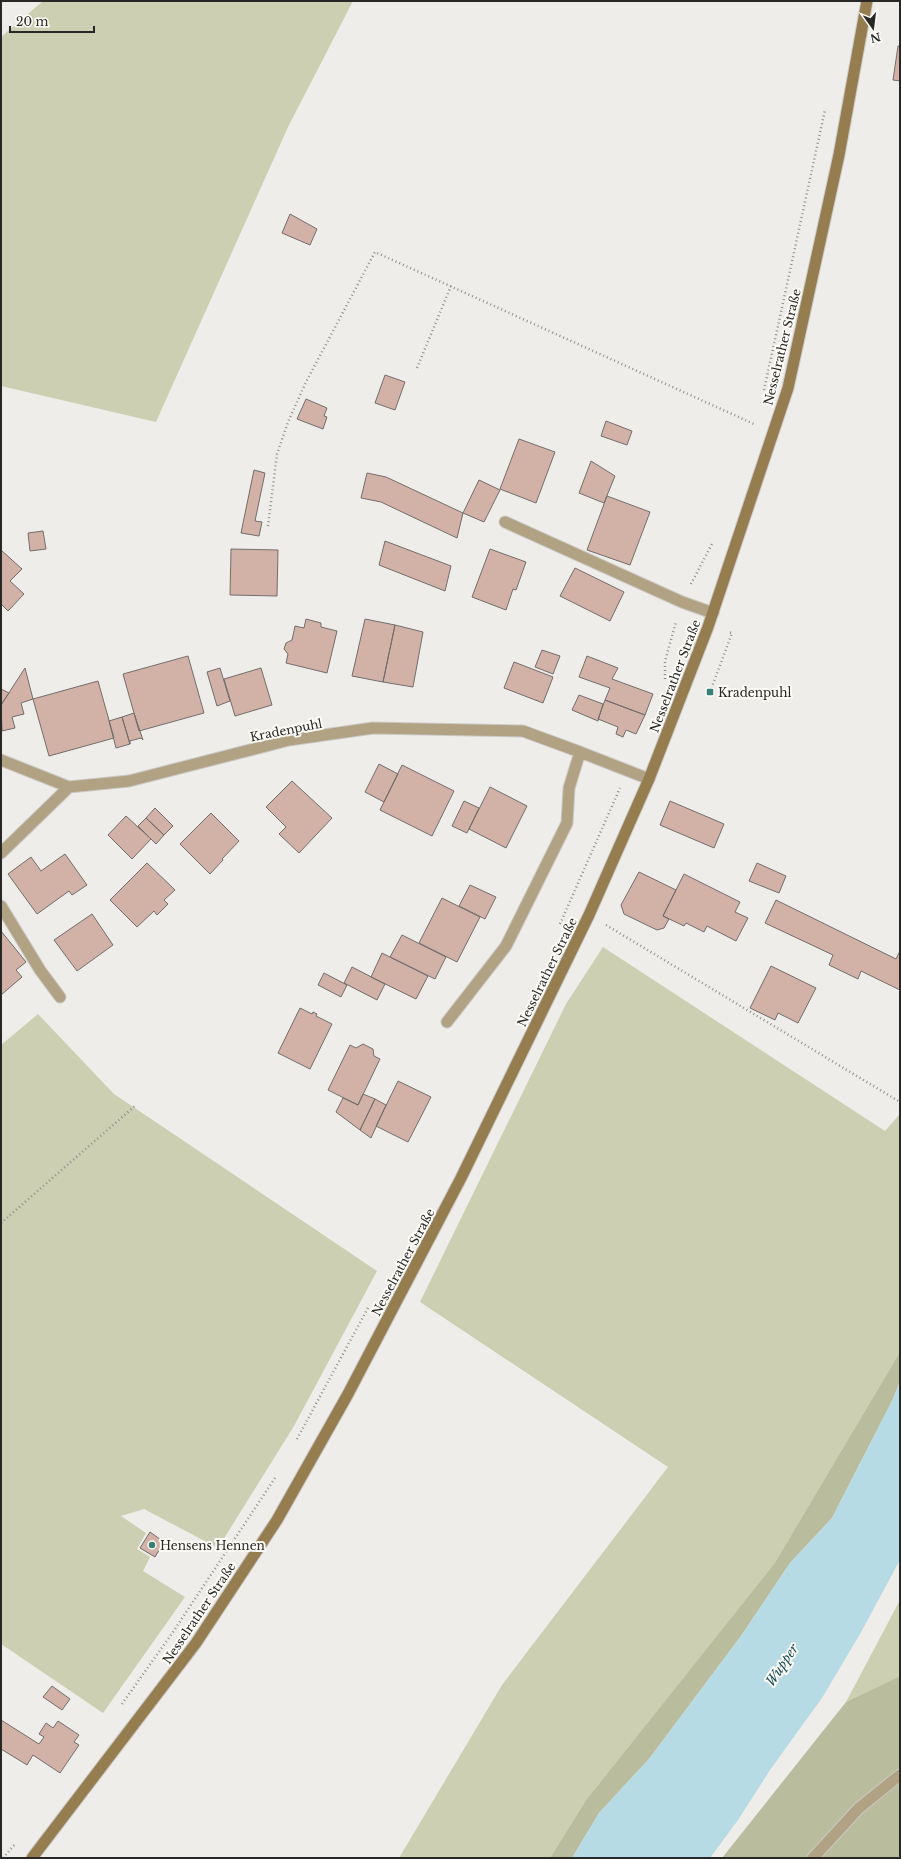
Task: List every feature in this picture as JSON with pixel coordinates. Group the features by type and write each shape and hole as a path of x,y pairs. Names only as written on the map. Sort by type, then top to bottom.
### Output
{"main road":[{"name":"Nesselrather Straße","path":"32,1858 196,1643 277,1520 351,1388 458,1185 589,915 649,779 713,613 788,388 839,155 867,1"}],"street":[{"path":"505,522 682,602 713,613"},
{"name":"Kradenpuhl","path":"1,760 69,786 129,781 289,740 373,728 523,731 649,779"},
{"path":"447,1022 506,946 567,823 569,788 580,752"},
{"path":"1,853 69,786"},
{"path":"1,906 40,970 60,997"},
{"path":"813,1858 859,1808 900,1775"}],"path":[{"path":"763,394 825,109"},
{"path":"268,526 277,454 288,422 306,382 375,252 756,425"},
{"path":"417,368 450,286"},
{"path":"665,685 665,661 682,602 714,542"},
{"path":"559,926 628,770"},
{"path":"589,915 900,1102"},
{"path":"1,1223 136,1105"},
{"path":"295,1443 370,1303"},
{"path":"120,1706 173,1632 276,1478"},
{"path":"3,1858 17,1841"}],"green space":[{"path":"43,1 353,1 288,127 156,422 1,386 1,37"},
{"path":"603,947 885,1131 899,1115 900,1116 900,1352 774,1564 586,1800 550,1858 399,1858 502,1685 668,1467 420,1302 566,1004"},
{"path":"38,1014 114,1094 377,1271 294,1426 218,1548 144,1509 121,1516 146,1533 137,1549 150,1557 143,1571 185,1597 103,1713 1,1644 1,1045"},
{"path":"900,1352 900,1381 893,1399 832,1518 790,1563 741,1636 649,1759 599,1813 572,1858 550,1858 586,1800 774,1564"},
{"path":"900,1600 900,1676 846,1702"},
{"path":"900,1676 900,1858 722,1858 846,1702"}],"water":[{"name":"Wupper","path":"900,1381 900,1560 860,1634 822,1698 770,1770 738,1820 710,1858 572,1858 599,1813 649,1759 741,1636 790,1563 832,1518 893,1399"}],"building":[{"path":"898,46 900,46 900,81 893,80"},
{"path":"290,214 317,229 310,245 282,233"},
{"path":"385,375 405,382 395,410 375,403"},
{"path":"306,399 327,408 324,416 327,417 323,429 297,419"},
{"path":"606,421 632,431 627,445 601,436"},
{"path":"519,439 555,452 536,503 500,489"},
{"path":"591,461 615,476 604,503 579,493"},
{"path":"254,470 265,473 255,521 262,522 259,536 241,533"},
{"path":"367,473 386,477 463,513 457,538 381,502 361,498"},
{"path":"479,480 500,490 484,522 463,513"},
{"path":"607,496 650,512 630,565 587,550"},
{"path":"43,531 46,549 30,551 28,533"},
{"path":"385,541 451,566 445,591 379,565"},
{"path":"231,549 278,550 277,596 230,595"},
{"path":"490,549 526,562 516,590 513,589 506,610 472,597"},
{"path":"1,550 22,569 10,581 24,594 8,611 1,604"},
{"path":"575,568 624,592 610,621 560,596"},
{"path":"306,619 321,623 321,627 337,631 327,673 286,663 288,654 284,649 286,643 292,640 295,626 304,628"},
{"path":"365,619 395,625 383,682 352,676"},
{"path":"395,625 423,632 413,687 383,682"},
{"path":"542,650 560,656 553,674 535,667"},
{"path":"188,656 204,713 139,731 123,674"},
{"path":"587,656 618,668 612,679 653,694 645,715 605,700 610,688 579,677"},
{"path":"514,662 553,677 543,703 504,688"},
{"path":"25,668 33,699 21,703 24,714 12,717 15,728 2,731 1,705"},
{"path":"220,668 230,701 217,706 207,672"},
{"path":"261,668 272,705 235,716 224,679"},
{"path":"98,681 114,738 49,756 33,699"},
{"path":"1,689 9,693 1,705"},
{"path":"579,695 603,704 598,721 572,710"},
{"path":"605,700 645,715 636,734 626,730 623,737 616,734 618,727 598,719"},
{"path":"134,713 143,740 141,738 130,741 130,744 122,717"},
{"path":"122,717 130,744 116,748 109,721"},
{"path":"379,764 398,774 384,802 365,792"},
{"path":"402,765 454,791 432,836 380,810"},
{"path":"292,781 332,818 299,853 279,834 286,827 266,807"},
{"path":"490,787 527,806 506,848 469,829"},
{"path":"464,801 479,808 467,833 452,826"},
{"path":"670,801 724,824 714,848 660,825"},
{"path":"155,808 173,826 164,835 146,818"},
{"path":"211,813 239,841 210,874 180,844"},
{"path":"126,816 151,839 132,859 108,835"},
{"path":"146,818 164,835 156,844 138,826"},
{"path":"65,854 87,885 72,895 69,891 37,914 8,874 31,857 41,871"},
{"path":"147,863 175,890 164,900 168,904 157,915 154,911 137,927 110,900"},
{"path":"757,863 786,876 779,893 749,881"},
{"path":"639,872 676,890 663,916 669,919 664,928 657,930 624,914 621,905"},
{"path":"684,874 740,902 735,912 748,918 736,941 707,926 704,932 686,923 684,926 663,916"},
{"path":"470,885 496,897 485,919 459,906"},
{"path":"442,898 480,917 457,962 419,943"},
{"path":"776,900 896,959 900,951 900,990 861,971 858,979 829,965 833,955 765,923"},
{"path":"92,914 113,945 77,971 54,940"},
{"path":"1,931 26,962 16,970 22,977 1,995"},
{"path":"402,935 446,957 435,979 390,957"},
{"path":"382,953 428,976 416,999 371,977"},
{"path":"771,966 816,988 798,1023 778,1013 775,1020 750,1008"},
{"path":"352,967 385,984 377,1000 344,983"},
{"path":"324,973 347,985 341,997 318,985"},
{"path":"300,1008 312,1014 313,1012 317,1014 316,1016 332,1024 310,1069 278,1053"},
{"path":"363,1044 373,1049 374,1056 380,1059 358,1105 328,1090 350,1045 356,1048"},
{"path":"398,1081 431,1097 408,1142 376,1126"},
{"path":"363,1094 375,1099 360,1130 336,1112 343,1098 358,1105"},
{"path":"375,1099 386,1105 371,1138 360,1130"},
{"name":"Hensens Hennen","path":"150,1532 164,1542 155,1557 140,1548"},
{"path":"52,1686 70,1699 62,1710 43,1697"},
{"path":"1,1720 39,1744 44,1737 39,1734 46,1723 53,1728 58,1721 79,1735 74,1742 79,1745 60,1773 33,1755 27,1765 1,1749"}],"place":[{"name":"Kradenpuhl","path":"710,692"},
{"name":"Hensens Hennen","path":"152,1545"}]}
